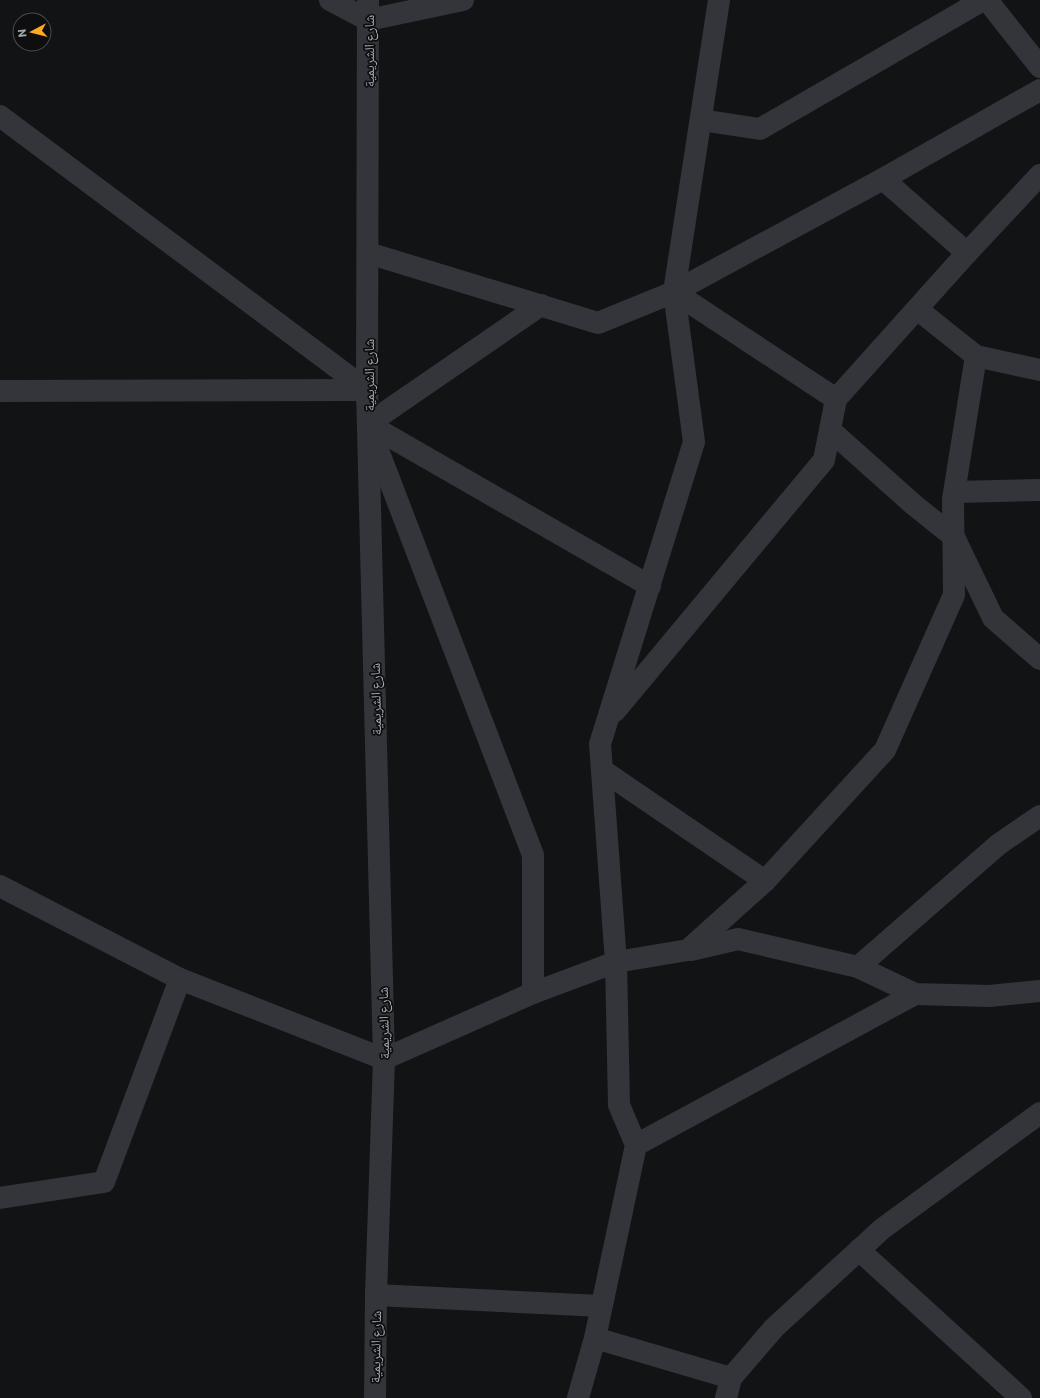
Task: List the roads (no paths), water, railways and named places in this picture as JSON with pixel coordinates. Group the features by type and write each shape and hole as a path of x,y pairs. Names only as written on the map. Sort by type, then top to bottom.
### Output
{"street":[{"path":"330,0 368,10 463,0"},
{"path":"578,1398 595,1338 636,1145 619,1105 616,962 600,744 694,442 674,292 719,0"},
{"path":"701,120 760,128 983,0"},
{"path":"987,0 1040,67"},
{"name":"شارع الشريمية","path":"368,10 367,390 384,1059 376,1296 375,1398"},
{"path":"368,253 598,323 674,292 883,179 1040,90"},
{"path":"0,116 367,390"},
{"path":"609,718 824,460 836,399 967,253 1040,175"},
{"path":"883,179 967,253"},
{"path":"674,292 836,399"},
{"path":"368,424 541,305"},
{"path":"917,309 976,356 1040,370"},
{"path":"688,950 765,881 885,750 954,595 953,498 976,356"},
{"path":"0,391 367,390"},
{"path":"368,424 650,586"},
{"path":"368,424 533,855 532,993"},
{"path":"830,430 914,505 954,537 993,618 1040,659"},
{"path":"955,492 1040,490"},
{"path":"602,770 765,881"},
{"path":"858,967 999,844 1040,816"},
{"path":"0,886 180,979 384,1059 532,993 616,962 688,950 738,939 858,967 915,994 989,996 1040,991"},
{"path":"0,1198 104,1182 180,979"},
{"path":"636,1145 915,994"},
{"path":"595,1338 729,1388 774,1328 882,1229 1040,1113"},
{"path":"859,1250 1021,1398"},
{"path":"376,1296 601,1306"}]}
